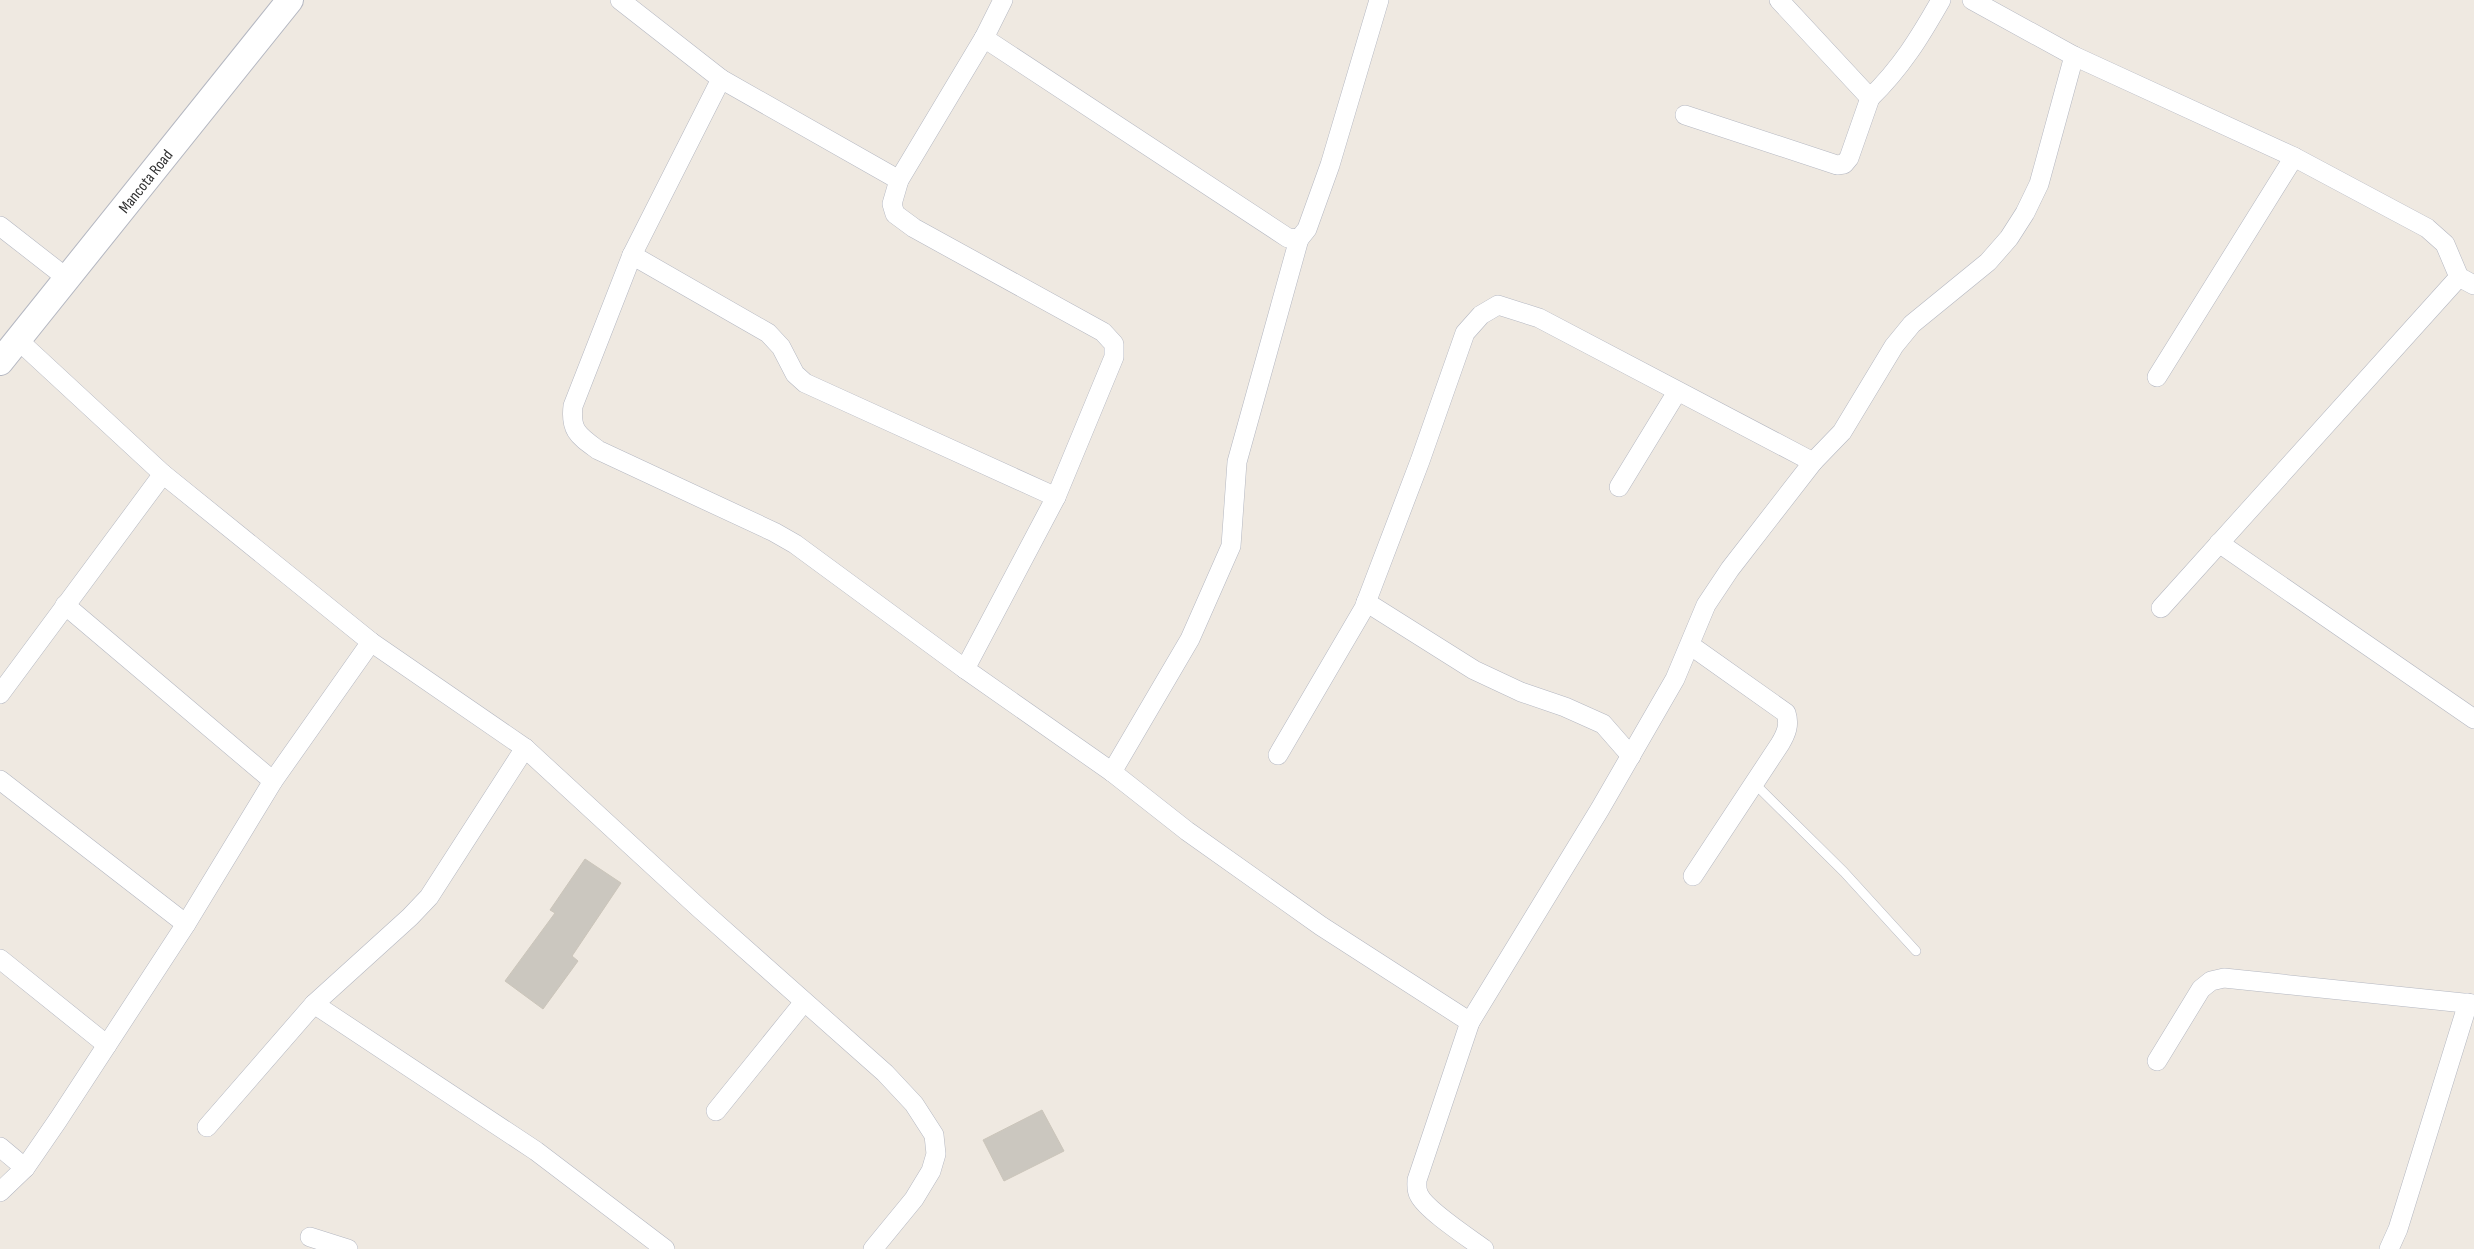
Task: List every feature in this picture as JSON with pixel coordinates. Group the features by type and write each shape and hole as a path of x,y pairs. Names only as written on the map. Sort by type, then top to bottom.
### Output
{"main road":[{"name":"Mancota Road","path":"0,362 290,0"}],"street":[{"path":"620,0 721,79 899,180"},
{"path":"965,669 1056,497 1114,357 1114,344 1103,332 901,220 895,214 892,204 899,180 984,38 1002,0"},
{"path":"1112,772 1190,639 1231,546 1236,462 1299,239 1307,229 1330,165 1379,0"},
{"path":"1779,0 1870,98"},
{"path":"1685,115 1837,165 1844,164 1849,158 1870,98 1898,70 1917,42 1941,0"},
{"path":"1972,0 2074,56 2294,157 2427,228 2445,244 2466,281 2161,608"},
{"path":"984,38 1288,238 1299,239"},
{"path":"1484,1249 1431,1208 1420,1198 1417,1190 1417,1180 1470,1022 1631,756 1675,679 1706,605 1730,569 1813,462 1842,432 1894,346 1912,324 1988,262 2009,238 2025,213 2039,184 2074,56"},
{"path":"721,79 632,255 573,406 572,421 579,436 598,450 774,532 794,544 965,669 1112,772 1187,831 1321,926 1470,1022"},
{"path":"2157,377 2294,157"},
{"path":"0,226 68,279"},
{"path":"632,255 768,332 781,346 794,374 805,383 1056,497"},
{"path":"1278,754 1366,602 1414,479 1465,332 1481,315 1498,304 1540,318 1677,392 1743,424 1813,462"},
{"path":"18,340 163,474 371,642 525,748 698,908 885,1073 914,1104 934,1135 936,1154 931,1171 914,1199 873,1249"},
{"path":"1619,487 1677,392"},
{"path":"0,694 64,604 163,474"},
{"path":"2219,544 2474,720"},
{"path":"1366,602 1474,670 1520,692 1565,707 1603,724 1631,756"},
{"path":"64,604 273,781"},
{"path":"0,1192 25,1168 186,924 273,781 371,642"},
{"path":"1690,645 1786,713 1789,720 1786,733 1693,876"},
{"path":"207,1127 314,1004 430,897 525,748"},
{"path":"0,780 186,924"},
{"path":"0,959 107,1045"},
{"path":"2157,1061 2201,989 2211,981 2224,978 2471,1003 2398,1229 2389,1249"},
{"path":"716,1111 804,1002"},
{"path":"314,1004 536,1151 665,1249"},
{"path":"0,1148 25,1168"},
{"path":"310,1237 348,1249"}],"lane":[{"path":"1754,783 1844,872 1916,951"}],"building":[{"path":"585,859 621,883 572,956 578,961 543,1009 505,981 555,913 550,910"},
{"path":"1042,1110 1064,1151 1004,1181 983,1140"}]}
